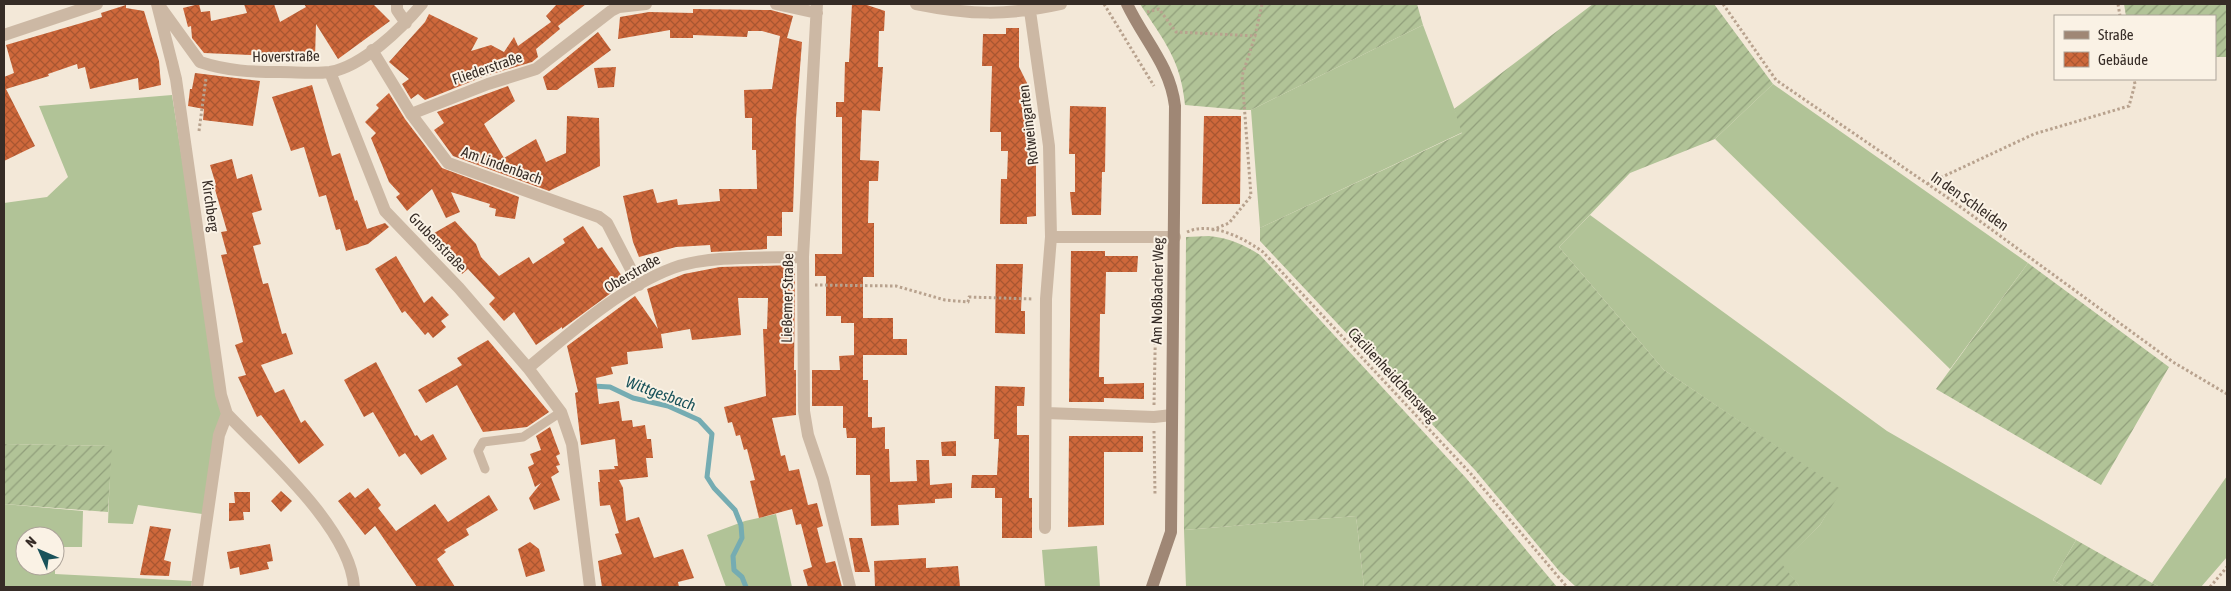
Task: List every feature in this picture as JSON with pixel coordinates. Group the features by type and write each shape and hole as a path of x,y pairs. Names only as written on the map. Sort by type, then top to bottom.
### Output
{"street":[{"path":"4,36 97,4"},
{"name":"Hoverstraße","path":"158,4 200,62 241,72 330,72 375,55 422,4"},
{"name":"Kirchberg","path":"158,4 176,79 221,395 227,414 299,488 344,548 353,571 354,587"},
{"path":"397,4 397,10 406,23"},
{"name":"Fliederstraße","path":"411,114 488,84 536,69 611,11 619,7 646,4"},
{"path":"776,4 817,9"},
{"path":"916,4 950,11 984,14 1030,10 1061,4"},
{"name":"Am Noßbacher Weg","path":"1127,4 1163,65 1172,85 1175,106 1171,532 1152,587"},
{"name":"Ließemer Straße","path":"817,9 803,257 804,411 808,435 822,479 850,587"},
{"name":"Rotweingarten","path":"1030,10 1049,146 1051,237 1046,299 1045,528"},
{"name":"Am Lindenbach","path":"375,55 411,114 448,163 600,217 607,223 639,285"},
{"name":"Grubenstraße","path":"330,72 385,211 460,288 528,368 561,412 572,444 590,587"},
{"path":"1051,237 1174,237"},
{"name":"Oberstraße","path":"528,368 577,327 639,285 674,268 709,261 803,257"},
{"path":"1046,412 1154,417 1172,415"},
{"path":"198,587 219,435 227,414"}],"lane":[{"path":"485,469 478,451 483,442 523,437 561,412"}],"path":[{"path":"1104,4 1157,92"},
{"path":"1212,230 1229,222 1251,196 1242,76 1255,36 1262,4"},
{"name":"In den Schleiden","path":"1722,4 1776,80 1926,184 2173,362 2227,394"},
{"path":"1135,20 1146,12 1159,9 1176,32 1255,36"},
{"path":"203,108 208,64"},
{"path":"1926,184 2034,134 2129,106 2135,84 2134,80"},
{"name":"Cäcilienheidchensweg","path":"1174,237 1192,229 1212,230 1248,240 1264,252 1471,474 1567,587"},
{"path":"1155,501 1155,262 1158,238"},
{"path":"804,285 896,286 945,300 968,302 969,297 1046,299"},
{"path":"2210,587 2227,566"}],"green space":[{"path":"1140,4 1417,4 1423,25 1251,110 1243,110 1185,105 1180,75 1170,51"},
{"path":"1593,4 1714,4 1773,84 1715,139 1630,173 1559,247 1664,370 1842,490 1820,525 1782,564 1800,587 1576,587 1560,572 1475,470 1260,241 1260,228 1462,133 1454,109"},
{"path":"2124,4 2227,4 2227,57 2216,57 2216,15 2126,15"},
{"path":"1423,25 1463,132 1260,228 1251,110"},
{"path":"1773,84 2028,263 1950,369 1715,139"},
{"path":"172,95 222,414 202,514 138,505 133,524 108,523 111,446 4,444 4,203 47,197 68,177 39,106"},
{"path":"1590,215 1887,431 2076,540 2053,580 2065,587 1800,587 1781,564 1820,525 1841,490 1664,370 1559,247"},
{"path":"1209,236 1236,242 1260,255 1466,478 1557,587 1364,587 1356,516 1184,530 1186,237"},
{"path":"2028,263 2169,367 2101,485 1936,389"},
{"path":"4,444 112,446 108,512 4,504"},
{"path":"2227,476 2227,557 2201,587 2160,587 2152,583"},
{"path":"4,504 83,511 82,547 65,547 65,526 15,526 15,576 65,575 192,581 191,587 4,587"},
{"path":"776,514 792,587 726,587 707,535 745,521"},
{"path":"1356,516 1364,587 1186,587 1184,530"},
{"path":"2076,540 2160,587 2065,587 2053,580"},
{"path":"1097,546 1100,587 1045,587 1042,550"}],"building":[{"path":"199,4 201,12 210,11 211,21 247,13 244,4 274,4 280,22 306,7 304,4 373,4 390,21 338,59 316,24 315,58 204,53 192,38 191,26 188,27 183,8"},
{"path":"557,4 586,4 558,26 560,29 536,49 538,57 532,62 485,76 425,100 418,94 411,99 402,84 409,79 389,62 425,22 429,14 478,38 471,51 491,45 504,52 514,37 518,46 551,22 546,16"},
{"path":"852,4 864,4 885,11 884,31 879,31 878,67 883,67 880,111 862,110 860,160 879,161 878,181 869,181 868,223 874,223 874,277 863,277 863,318 893,318 893,339 907,339 907,355 863,355 863,380 868,380 868,417 872,417 872,428 885,427 885,449 889,449 890,482 917,481 916,460 929,460 930,485 952,483 952,498 935,499 935,503 898,505 899,525 871,526 870,475 856,475 856,438 847,438 846,428 843,428 843,406 812,406 812,370 840,370 839,356 856,355 854,355 854,323 841,323 841,316 826,316 826,276 815,276 815,254 842,254 842,117 836,117 836,102 844,102 845,62 849,62"},
{"path":"126,5 126,8 144,11 159,61 161,85 139,90 138,78 90,89 85,67 78,69 77,64 48,74 49,76 6,89 35,146 4,161 4,77 14,73 6,45 102,17 101,13"},
{"path":"693,9 771,10 793,16 787,38 802,42 796,119 793,212 782,212 782,236 767,236 767,249 711,252 710,245 676,247 639,257 633,242 623,196 653,189 657,203 677,199 678,205 720,201 719,189 757,189 756,150 752,150 752,118 745,118 744,90 772,89 780,36 762,31 748,31 747,37 693,35 693,38 670,38 670,30 618,39 620,17 649,12 693,13"},
{"path":"1006,28 1019,28 1019,67 1027,83 1025,133 1031,133 1030,152 1036,152 1036,216 1027,217 1027,224 1000,224 1001,179 1007,179 1008,151 1001,151 1001,132 990,132 992,66 982,66 983,34 1006,34"},
{"path":"598,32 611,50 557,90 547,90 543,77"},
{"path":"616,67 614,87 598,88 594,68"},
{"path":"195,73 260,81 253,126 203,120 204,109 188,106 190,89 192,89"},
{"path":"312,85 332,156 340,153 355,201 357,200 367,229 385,223 389,227 368,244 346,251 340,229 336,230 326,195 319,197 304,147 291,151 272,97"},
{"path":"508,86 515,101 484,124 504,158 536,139 546,162 566,153 567,116 599,118 600,166 549,191 453,156 434,130 444,123 437,112"},
{"path":"389,93 405,119 442,168 519,197 515,219 495,216 496,209 489,207 490,204 451,192 460,212 446,218 432,189 407,211 396,197 400,194 389,182 371,138 376,133 365,122 379,108 376,105"},
{"path":"1070,106 1106,107 1105,172 1102,172 1101,215 1072,215 1070,192 1075,192 1075,154 1069,154"},
{"path":"1204,116 1241,116 1240,204 1202,204"},
{"path":"232,159 237,179 252,174 262,210 252,213 261,244 253,246 263,284 268,283 282,334 286,333 293,354 261,365 275,393 284,389 301,423 305,420 324,445 299,464 261,415 257,417 238,377 246,375 235,345 243,342 221,255 227,254 221,232 227,231 210,165"},
{"path":"455,221 476,244 481,257 499,276 529,257 533,264 565,243 563,239 583,226 598,249 602,247 626,282 562,329 562,327 536,345 514,312 504,321 489,304 495,298 468,269 462,274 429,236"},
{"path":"1071,251 1105,251 1105,256 1138,256 1137,272 1106,272 1105,314 1100,314 1099,377 1104,377 1104,384 1144,383 1144,399 1104,398 1104,402 1069,402"},
{"path":"396,256 424,303 432,296 449,315 441,321 446,327 433,338 428,332 425,335 405,311 402,313 375,269"},
{"path":"996,264 1023,264 1021,311 1025,311 1025,334 995,333"},
{"path":"795,265 794,370 796,370 796,415 772,418 781,456 785,455 789,471 799,469 808,505 817,503 823,526 817,528 826,563 835,561 842,587 808,587 803,570 812,567 801,524 796,525 792,509 759,518 750,481 755,480 747,449 744,450 740,435 736,436 732,422 728,423 724,407 766,396 763,329 767,329 768,298 738,298 741,335 692,340 690,329 661,334 663,348 627,352 628,364 611,367 613,374 596,378 599,404 619,401 622,421 632,420 633,427 645,425 647,439 651,439 653,458 646,458 648,477 619,480 623,488 626,521 639,517 654,558 683,549 694,578 678,582 679,587 602,587 598,561 622,554 615,534 619,533 610,505 600,506 598,482 600,482 599,470 615,469 614,466 618,466 615,439 581,445 575,393 578,392 567,346 635,296 658,329 647,289 684,274 720,267"},
{"path":"488,340 549,412 527,427 483,432 457,385 426,403 418,390 462,365 457,358"},
{"path":"376,362 415,436 417,435 421,441 433,434 447,459 421,475 405,453 399,457 373,412 364,417 344,380"},
{"path":"995,386 1025,387 1024,406 1017,406 1017,435 1029,435 1029,498 1032,498 1032,538 1002,538 1002,498 995,498 995,488 971,488 972,475 997,475 999,439 994,439"},
{"path":"550,427 560,454 556,456 560,465 556,466 559,472 551,477 560,500 534,510 529,498 541,483 535,487 528,467 534,464 530,454 541,450 536,436"},
{"path":"1069,436 1143,436 1143,452 1104,452 1104,525 1068,527"},
{"path":"956,441 956,456 942,456 941,442"},
{"path":"368,488 381,505 378,508 396,531 435,504 448,522 489,495 498,510 466,529 469,535 444,550 446,552 437,559 455,587 417,587 375,526 365,535 338,501 350,492 355,498"},
{"path":"281,491 292,501 281,512 271,501"},
{"path":"234,492 250,492 250,512 243,512 244,520 229,521 229,503 235,503"},
{"path":"150,526 171,529 164,560 171,562 169,576 140,575"},
{"path":"849,538 862,538 870,572 855,572"},
{"path":"530,542 539,549 545,571 526,577 518,549"},
{"path":"270,544 273,561 267,562 269,569 240,575 239,567 230,569 227,552"},
{"path":"926,558 926,568 958,566 960,587 875,587 874,561"}],"waterway":[{"name":"Wittgesbach","path":"592,386 610,387 633,398 668,406 699,420 712,434 707,477 714,488 735,510 741,525 742,538 733,556 734,570 742,577 746,587"}]}
